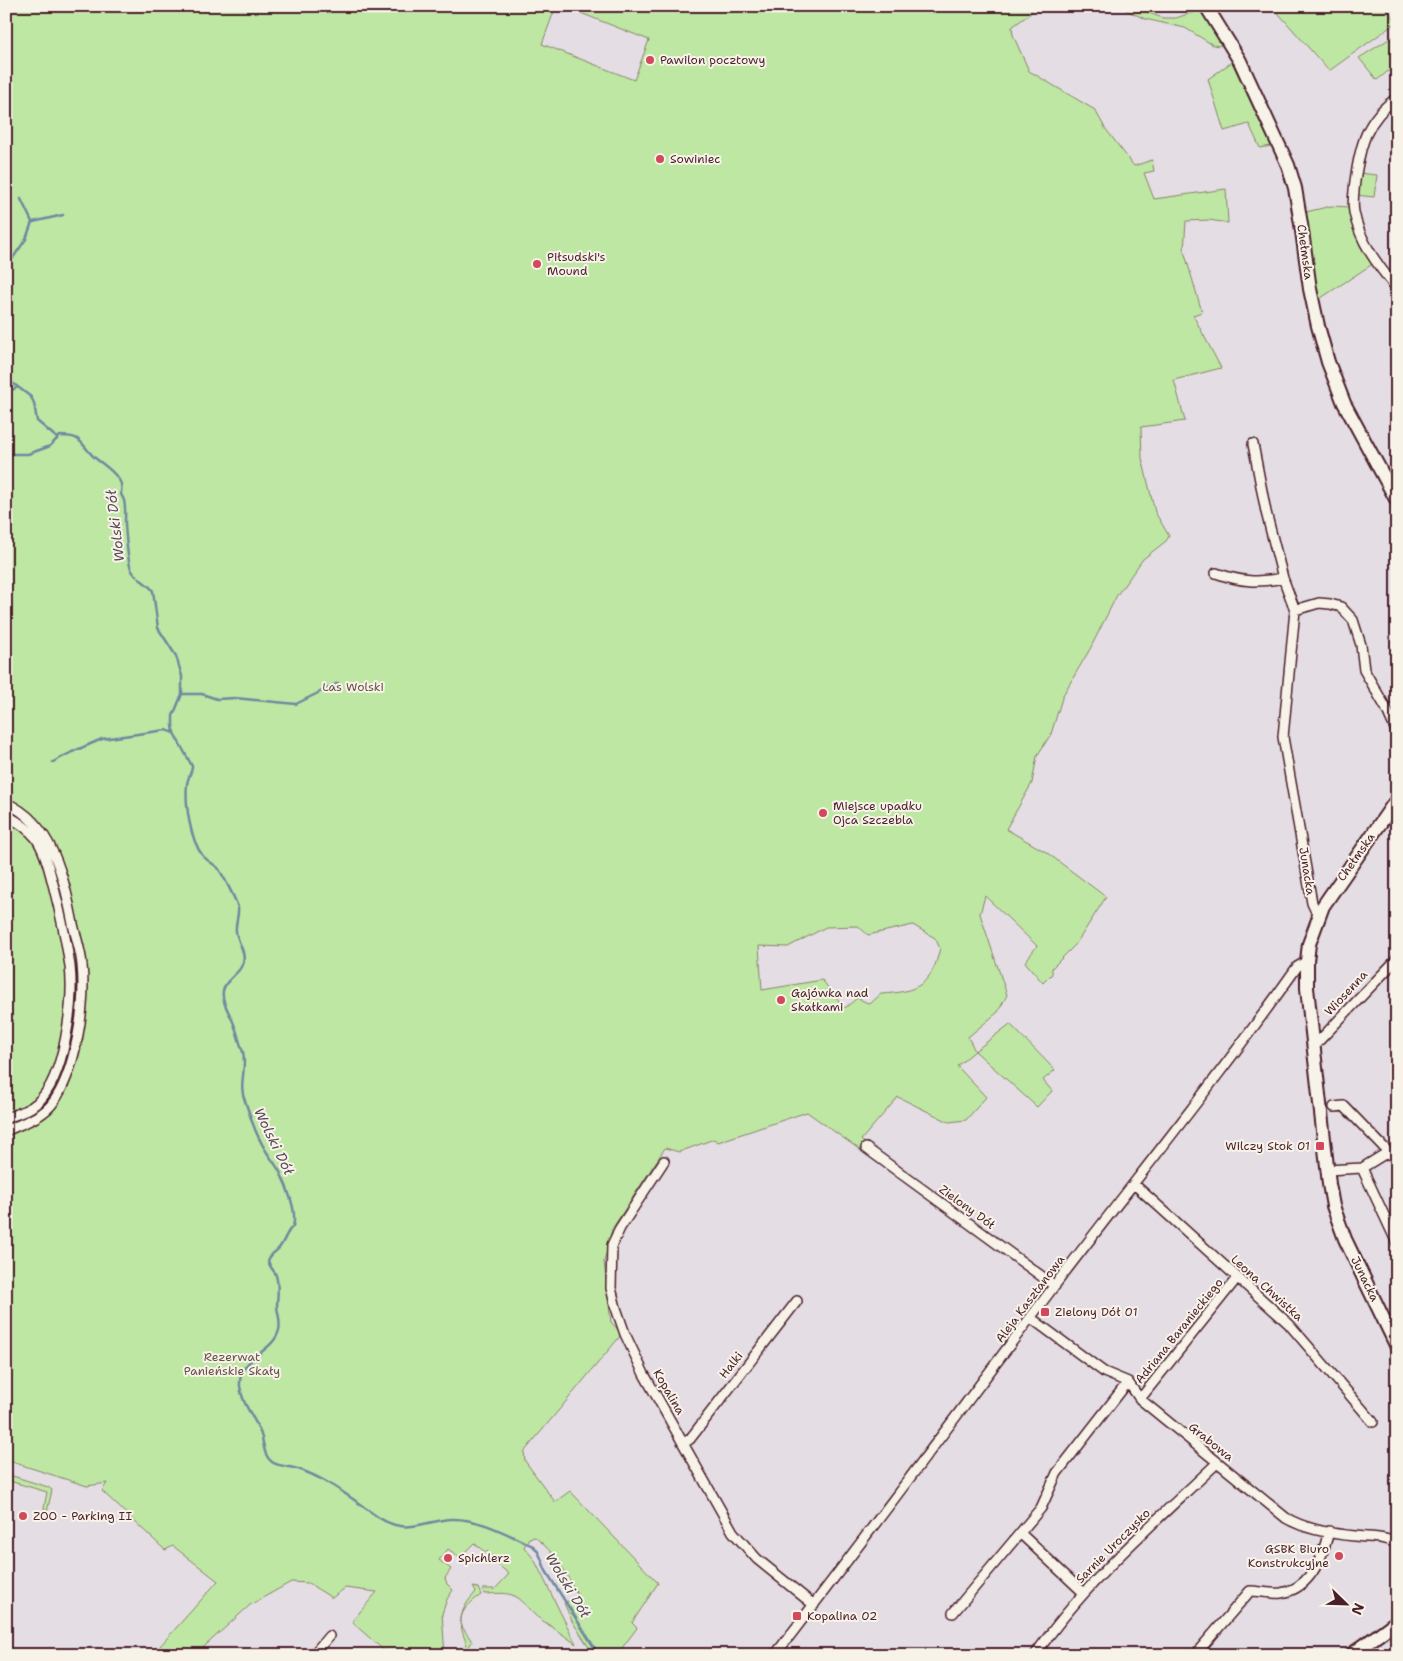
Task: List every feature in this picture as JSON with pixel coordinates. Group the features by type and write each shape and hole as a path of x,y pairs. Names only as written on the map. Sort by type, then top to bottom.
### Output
{"street":[{"name":"Chełmska","path":"1206,6 1240,61 1288,165 1296,197 1310,289 1328,362 1344,404 1396,496"},
{"path":"1397,98 1383,107 1363,140 1358,158 1353,199 1354,212 1365,242 1382,270 1397,289"},
{"name":"Junacka","path":"1253,444 1264,504 1283,578 1295,610 1283,737 1312,903 1318,916 1306,961 1307,988 1315,1045 1327,1170 1333,1206 1345,1239 1397,1347"},
{"path":"1216,572 1228,577 1257,582 1283,578"},
{"path":"1295,610 1319,603 1330,604 1340,607 1354,620 1361,645 1364,670 1386,708 1397,733"},
{"name":"Chełmska","path":"1318,916 1329,895 1397,799"},
{"path":"6,803 29,817 43,833 50,846 68,901 82,964 82,985 75,1053 72,1064 56,1097 39,1115 6,1131"},
{"path":"6,815 22,824 36,839 44,855 58,902 70,976 66,1040 62,1059 55,1075 37,1103 28,1110 6,1118"},
{"name":"Wiosenna","path":"1315,1045 1397,959"},
{"name":"Aleja Kasztanowa","path":"775,1655 1297,968 1306,961"},
{"path":"1334,1107 1344,1106 1397,1161"},
{"name":"Zielony Dół","path":"866,1148 1054,1286"},
{"path":"1327,1170 1362,1168 1388,1152"},
{"name":"Kopalina","path":"664,1161 620,1228 612,1245 611,1288 625,1334 644,1374 724,1517 739,1540 757,1558 814,1604"},
{"path":"1362,1168 1397,1243"},
{"name":"Leona Chwistka","path":"1134,1184 1290,1324 1373,1422"},
{"name":"Adriana Baranieckiego","path":"1140,1399 1237,1278"},
{"name":"Halki","path":"684,1443 695,1432 797,1301"},
{"path":"953,1613 1040,1508 1057,1474 1128,1382 1104,1372 1031,1318"},
{"name":"Grabowa","path":"1128,1382 1140,1399 1217,1464 1286,1518 1300,1524 1329,1531 1388,1539 1397,1544"},
{"name":"Sarnie Uroczysko","path":"1035,1655 1048,1636 1112,1562 1217,1464"},
{"path":"1195,1655 1250,1591 1281,1593 1299,1586 1313,1572 1322,1554 1329,1531"},
{"path":"1020,1533 1084,1594"},
{"path":"1351,1655 1397,1621"},
{"path":"312,1655 329,1636"}],"green space":[{"name":"Las Wolski","path":"6,6 556,6 542,44 634,80 649,40 563,6 1032,6 1031,13 1012,27 1013,35 1029,71 1095,110 1105,128 1134,166 1152,160 1154,171 1144,173 1154,199 1226,189 1228,223 1209,220 1186,221 1184,251 1202,312 1193,315 1221,368 1174,380 1185,421 1141,427 1142,458 1155,512 1169,536 1166,541 1143,559 1117,595 1090,649 1063,695 1051,734 1037,756 1032,783 1006,829 1046,852 1106,897 1076,944 1052,968 1052,974 1043,983 1025,962 1037,946 985,896 980,914 1007,995 998,1012 968,1037 975,1051 957,1066 986,1097 966,1120 949,1122 898,1097 861,1140 870,1147 863,1152 807,1112 718,1142 714,1139 679,1152 665,1148 612,1229 604,1262 611,1322 622,1334 524,1452 525,1461 555,1502 570,1491 658,1583 632,1623 637,1628 622,1648 627,1655 594,1655 572,1621 564,1603 578,1596 574,1588 565,1571 535,1537 529,1538 524,1547 534,1559 576,1644 536,1616 516,1597 505,1594 485,1594 482,1589 495,1589 509,1574 496,1563 497,1561 487,1551 485,1552 474,1543 458,1556 448,1549 439,1560 451,1569 445,1578 447,1584 453,1590 447,1599 442,1614 445,1655 389,1655 353,1623 353,1620 377,1592 345,1588 332,1598 308,1583 291,1582 250,1605 195,1655 152,1655 218,1581 173,1546 165,1550 102,1491 107,1483 87,1486 6,1460","holes":["913,925 935,938 940,948 937,961 927,978 913,988 881,994 870,1004 857,998 845,1008 822,980 762,990 759,946 788,947 826,927 858,926 868,935"]},
{"path":"1110,6 1129,6 1163,18 1176,18 1200,10 1223,43 1219,46 1213,45 1185,28 1145,19 1122,8 1110,9"},
{"path":"1272,6 1384,6 1397,22 1329,71"},
{"path":"1397,34 1397,64 1377,80 1359,58"},
{"path":"1232,62 1271,146 1260,148 1249,124 1224,131 1208,79"},
{"path":"1358,173 1377,175 1374,197 1355,195"},
{"path":"1331,206 1350,207 1374,263 1318,300 1306,212"},
{"path":"1010,1024 1055,1070 1043,1080 1052,1091 1037,1107 975,1051"},
{"path":"6,1474 48,1487 52,1490 47,1512 44,1508 47,1492 6,1480"},
{"path":"473,1587 478,1588 481,1595 467,1607 461,1617 470,1598 476,1592"},
{"path":"461,1624 472,1642 464,1655 459,1655 467,1644"}],"waterway":[{"path":"6,268 26,239 32,222 21,199"},
{"path":"33,222 63,215"},
{"path":"6,378 31,397 37,421 57,438"},
{"path":"6,393 18,387"},
{"name":"Wolski Dół","path":"6,454 28,454 50,446 60,436 68,436 80,441 94,457 117,476 121,484 121,494 125,504 126,540 130,566 134,574 153,591 158,628 176,656 182,676 182,694 173,716 173,725 174,733 192,766 187,792 192,831 198,849 220,871 238,908 236,931 244,958 239,970 224,987 223,996 243,1052 243,1095 253,1126 264,1149 280,1172 291,1199 294,1214 293,1226 268,1261 277,1281 279,1330 276,1338 250,1361 244,1368 241,1376 241,1393 260,1431 266,1454 269,1460 275,1464 297,1469 325,1481 388,1523 409,1526 462,1519 494,1528 533,1546 540,1554 546,1571 599,1655"},
{"path":"183,694 202,694 217,699 235,698 296,704 338,683"},
{"path":"53,762 102,739 166,730 174,733"}],"place":[{"name":"Pawilon pocztowy","path":"650,60"},
{"name":"Sowiniec","path":"660,159"},
{"name":"Piłsudski's Mound","path":"537,264"},
{"name":"Miejsce upadku Ojca Szczebla","path":"823,813"},
{"name":"Gajówka nad Skałkami","path":"781,1000"},
{"name":"Wilczy Stok 01","path":"1320,1146"},
{"name":"Zielony Dół 01","path":"1045,1312"},
{"name":"ZOO - Parking II","path":"23,1516"},
{"name":"GSBK Biuro Konstrukcyjne","path":"1339,1556"},
{"name":"Spichlerz","path":"448,1558"},
{"name":"Kopalina 02","path":"797,1616"}],"park label":[{"name":"Rezerwat Panieńskie Skały","path":"232,1364"}]}
